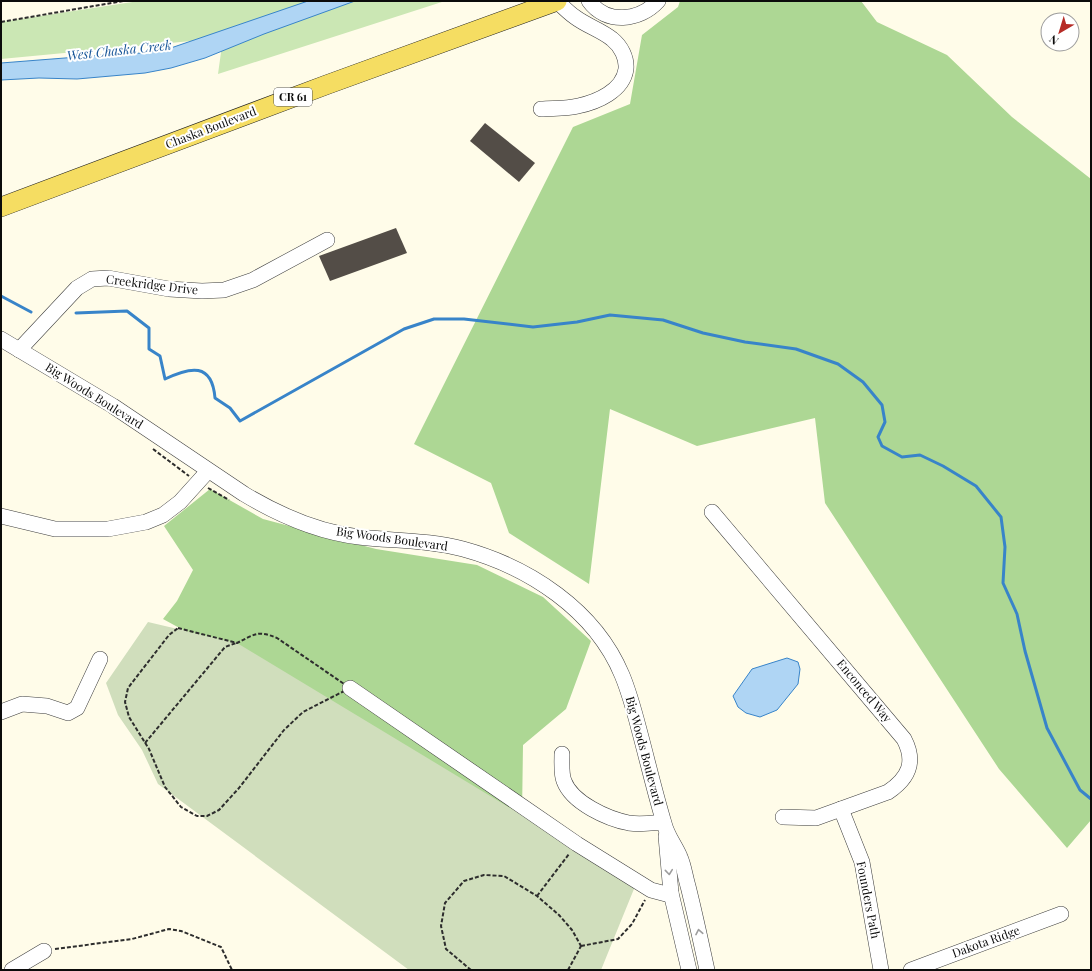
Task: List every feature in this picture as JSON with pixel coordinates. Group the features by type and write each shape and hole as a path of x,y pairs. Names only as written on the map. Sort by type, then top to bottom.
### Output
{"main road":[{"name":"Chaska Boulevard","path":"1,207 326,85 557,1"}],"street":[{"path":"541,109 577,106 598,100 619,84 625,74 626,64 624,55 612,40 575,17 557,1"},
{"path":"589,1 594,7 605,15 618,18 635,16 651,8 658,1"},
{"name":"Creekridge Drive","path":"19,350 77,288 92,279 108,278 169,289 202,291 224,290 253,280 327,240"},
{"name":"Big Woods Boulevard","path":"1,339 113,406 208,471 262,505 309,526 357,536 436,543 464,550 509,566 544,586 561,598 584,618 610,650 623,676 634,709 665,828 671,893 689,970"},
{"path":"1,516 55,529 108,529 146,522 163,514 180,502 208,471"},
{"name":"Enconced Way","path":"712,512 904,739 909,749 909,769 898,785 888,792 816,818 782,817"},
{"path":"1,712 22,704 47,706 68,713 77,708 100,659"},
{"path":"350,688 577,844 650,890 666,894 671,893"},
{"path":"562,754 563,780 568,790 576,799 614,818 630,823 665,828"},
{"name":"Founders Path","path":"841,809 862,862 881,970"},
{"name":"Big Woods Boulevard","path":"665,828 680,857 696,919 706,970"},
{"name":"Dakota Ridge","path":"911,970 1062,914"},
{"path":"12,970 44,951"}],"path":[{"path":"1,22 124,1"},
{"path":"145,743 224,647 237,643 256,633 268,634 277,638 350,688 303,712 284,730 239,788 219,810 207,816 196,816 181,807 165,787 145,743 129,717 125,702 128,688 169,635 178,628 237,643"},
{"path":"537,896 577,844"},
{"path":"471,970 446,949 441,926 445,903 464,881 484,874 504,876 537,896 559,915 572,930 581,946"},
{"path":"568,970 581,946 618,938 632,924 650,890"},
{"path":"44,951 132,939 169,929 181,931 221,947 232,970"}],"green space":[{"path":"139,1 445,1 218,74 223,38 1,59 1,22"},
{"path":"680,1 861,1 877,22 947,55 1012,117 1091,179 1091,820 1067,848 999,769 825,503 815,418 697,446 610,409 589,584 509,533 491,483 414,444 573,127 630,104 642,35 678,7"},
{"path":"210,489 263,519 376,549 477,565 543,597 591,641 566,709 523,745 522,815 163,619 177,601 193,570 164,526"},
{"path":"148,622 237,643 636,884 601,970 409,970 158,784 142,750 118,715 106,683"}],"water":[{"name":"West Chaska Creek","path":"308,1 355,1 264,34 205,58 171,68 145,73 77,79 39,78 1,80 1,63 165,50"},
{"path":"787,658 798,662 800,669 798,684 777,710 760,717 746,713 738,707 733,696 752,669"}],"building":[{"path":"485,123 535,163 519,182 470,141"},
{"path":"396,228 407,253 330,281 319,256"}],"waterway":[{"path":"1,296 31,312"},
{"path":"76,313 127,311 149,328 149,349 160,356 165,379 191,370 198,370 204,373 209,378 213,386 215,398 230,408 240,421 404,329 434,319 464,319 533,327 577,322 610,315 663,320 703,333 745,342 796,349 838,364 863,382 882,405 885,422 878,437 882,446 902,457 920,455 943,466 976,486 1001,517 1005,547 1003,583 1017,614 1025,651 1047,728 1080,790 1091,799"}]}
